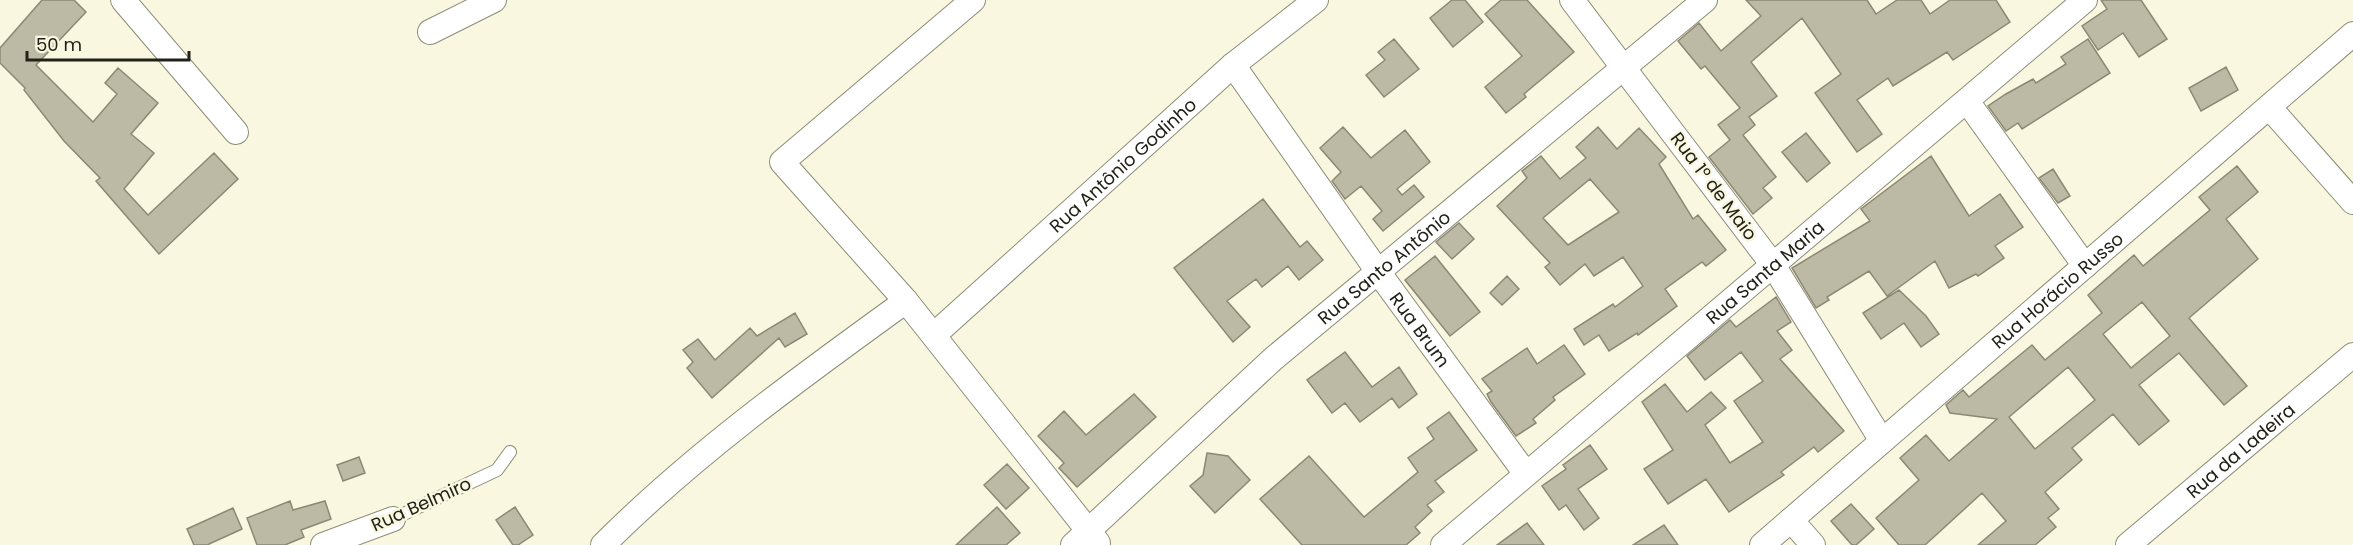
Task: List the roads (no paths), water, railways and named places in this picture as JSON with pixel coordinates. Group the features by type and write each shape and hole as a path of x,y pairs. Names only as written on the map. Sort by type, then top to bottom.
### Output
{"street":[{"path":"123,0 236,132"},
{"path":"430,32 494,0"},
{"path":"974,0 782,162 934,335 1087,540"},
{"name":"Rua Antônio Godinho","path":"934,335 1233,65 1316,0"},
{"name":"Rua 1º de Maio","path":"1572,0 1773,265 1882,441"},
{"name":"Rua Santo Antônio","path":"1087,540 1273,359 1705,0"},
{"name":"Rua Santa Maria","path":"1443,545 2085,0"},
{"name":"Rua Horácio Russo","path":"1762,545 2353,34"},
{"name":"Rua Brum","path":"1233,65 1379,273 1526,474"},
{"path":"1967,101 2085,266"},
{"path":"2269,107 2353,202"},
{"path":"603,545 628,519 758,408 906,301"},
{"name":"Rua da Ladeira","path":"2130,544 2353,355"},
{"name":"Rua Belmiro","path":"323,545 393,519"},
{"path":"1791,520 1813,545"}],"lane":[{"name":"Rua Belmiro","path":"393,519 497,470 510,452"}]}
